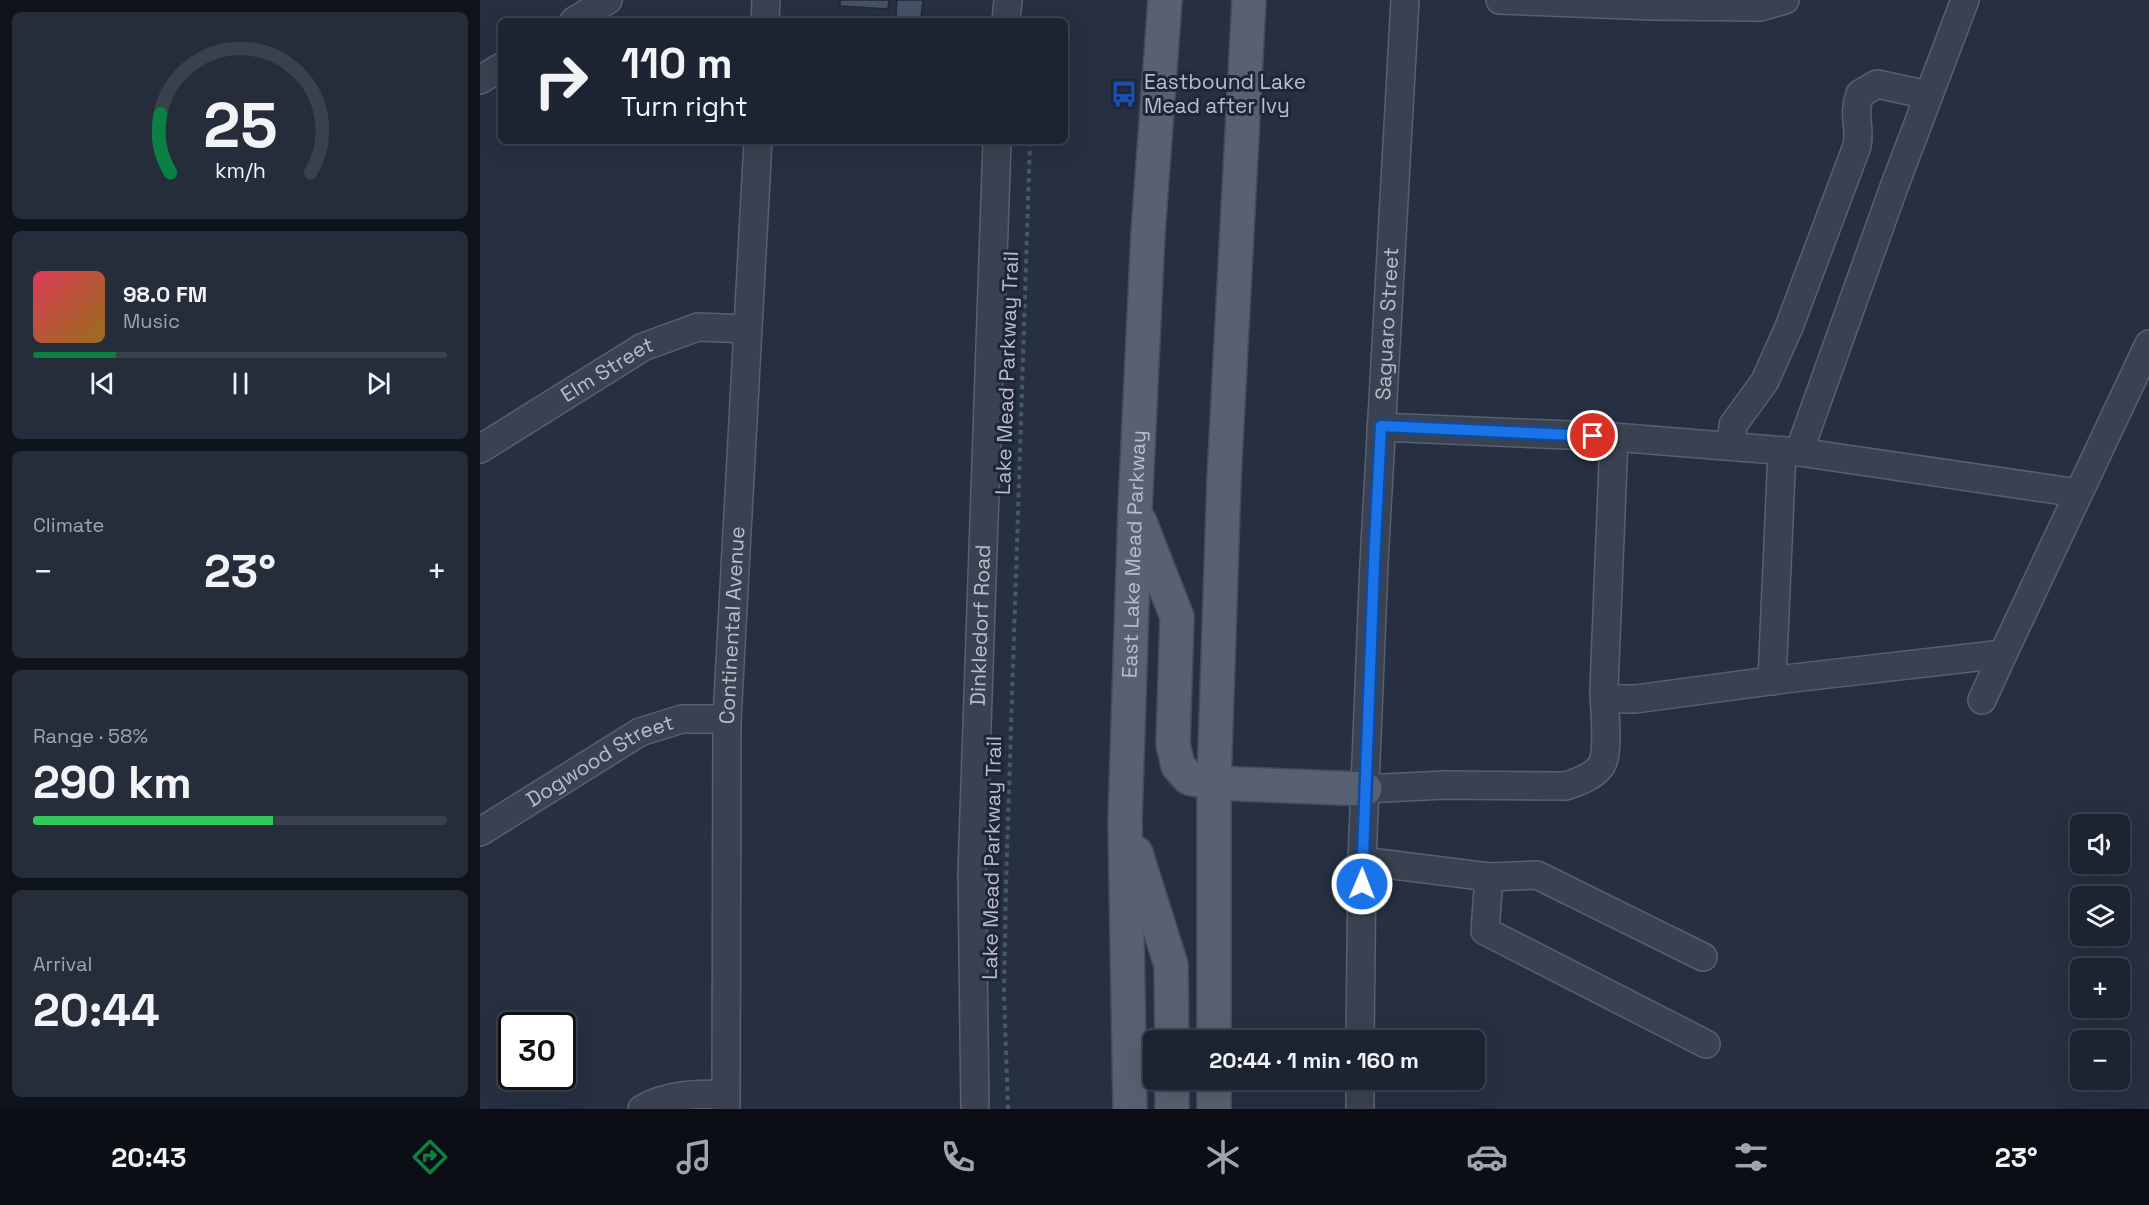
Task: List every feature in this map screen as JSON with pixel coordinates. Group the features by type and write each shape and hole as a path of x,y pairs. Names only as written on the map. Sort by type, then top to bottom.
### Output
{"main road":[{"name":"East Lake Mead Parkway","path":"1130,1109 1125,820 1135,510 1148,233 1165,0"},
{"path":"1214,1030 1214,783 1224,479 1249,0"},
{"path":"1135,510 1177,616 1173,744 1178,766 1189,778 1214,783 1365,789"},
{"path":"1125,820 1171,965 1172,1030"},
{"path":"1172,1090 1172,1109"},
{"path":"1214,1090 1214,1109"}],"street":[{"path":"579,18 608,0"},
{"path":"765,18 766,0"},
{"path":"1006,18 1008,0"},
{"name":"Saguaro Street","path":"1360,1030 1365,789 1381,426 1405,0"},
{"path":"1500,0 1748,7 1760,7 1785,0"},
{"path":"1772,681 1791,452 1965,0"},
{"path":"480,80 498,69"},
{"path":"1731,446 1733,425 1765,381 1789,327 1857,147 1859,136 1855,120 1860,94 1877,84 1928,95"},
{"name":"Continental Avenue","path":"725,1102 728,718 758,144"},
{"name":"Dinkledorf Road","path":"975,1109 972,872 996,144"},
{"name":"Elm Street","path":"480,449 643,347 698,327 748,329"},
{"path":"1982,700 2149,344"},
{"path":"1381,426 1614,437 1731,446 1791,452 2078,493"},
{"path":"1365,789 1444,785 1566,786 1593,773 1603,763 1614,437"},
{"path":"1604,699 1635,699 2003,654"},
{"name":"Dogwood Street","path":"480,832 640,732 682,719 728,718"},
{"path":"1362,861 1489,877 1537,875 1703,957"},
{"path":"1489,877 1485,931 1706,1044"},
{"path":"1360,1090 1360,1109"},
{"path":"642,1109 650,1104 686,1094 725,1102"}],"path":[{"name":"Lake Mead Parkway Trail","path":"1008,1109 1004,994 1006,884 1030,144"}],"building":[{"path":"840,0 889,0 888,9 840,6"},
{"path":"897,0 923,0 921,18 896,17"}],"place":[{"name":"Eastbound Lake Mead after Ivy","path":"1124,94"}],"route":[{"path":"1362,884 1381,426 1593,436"}]}
